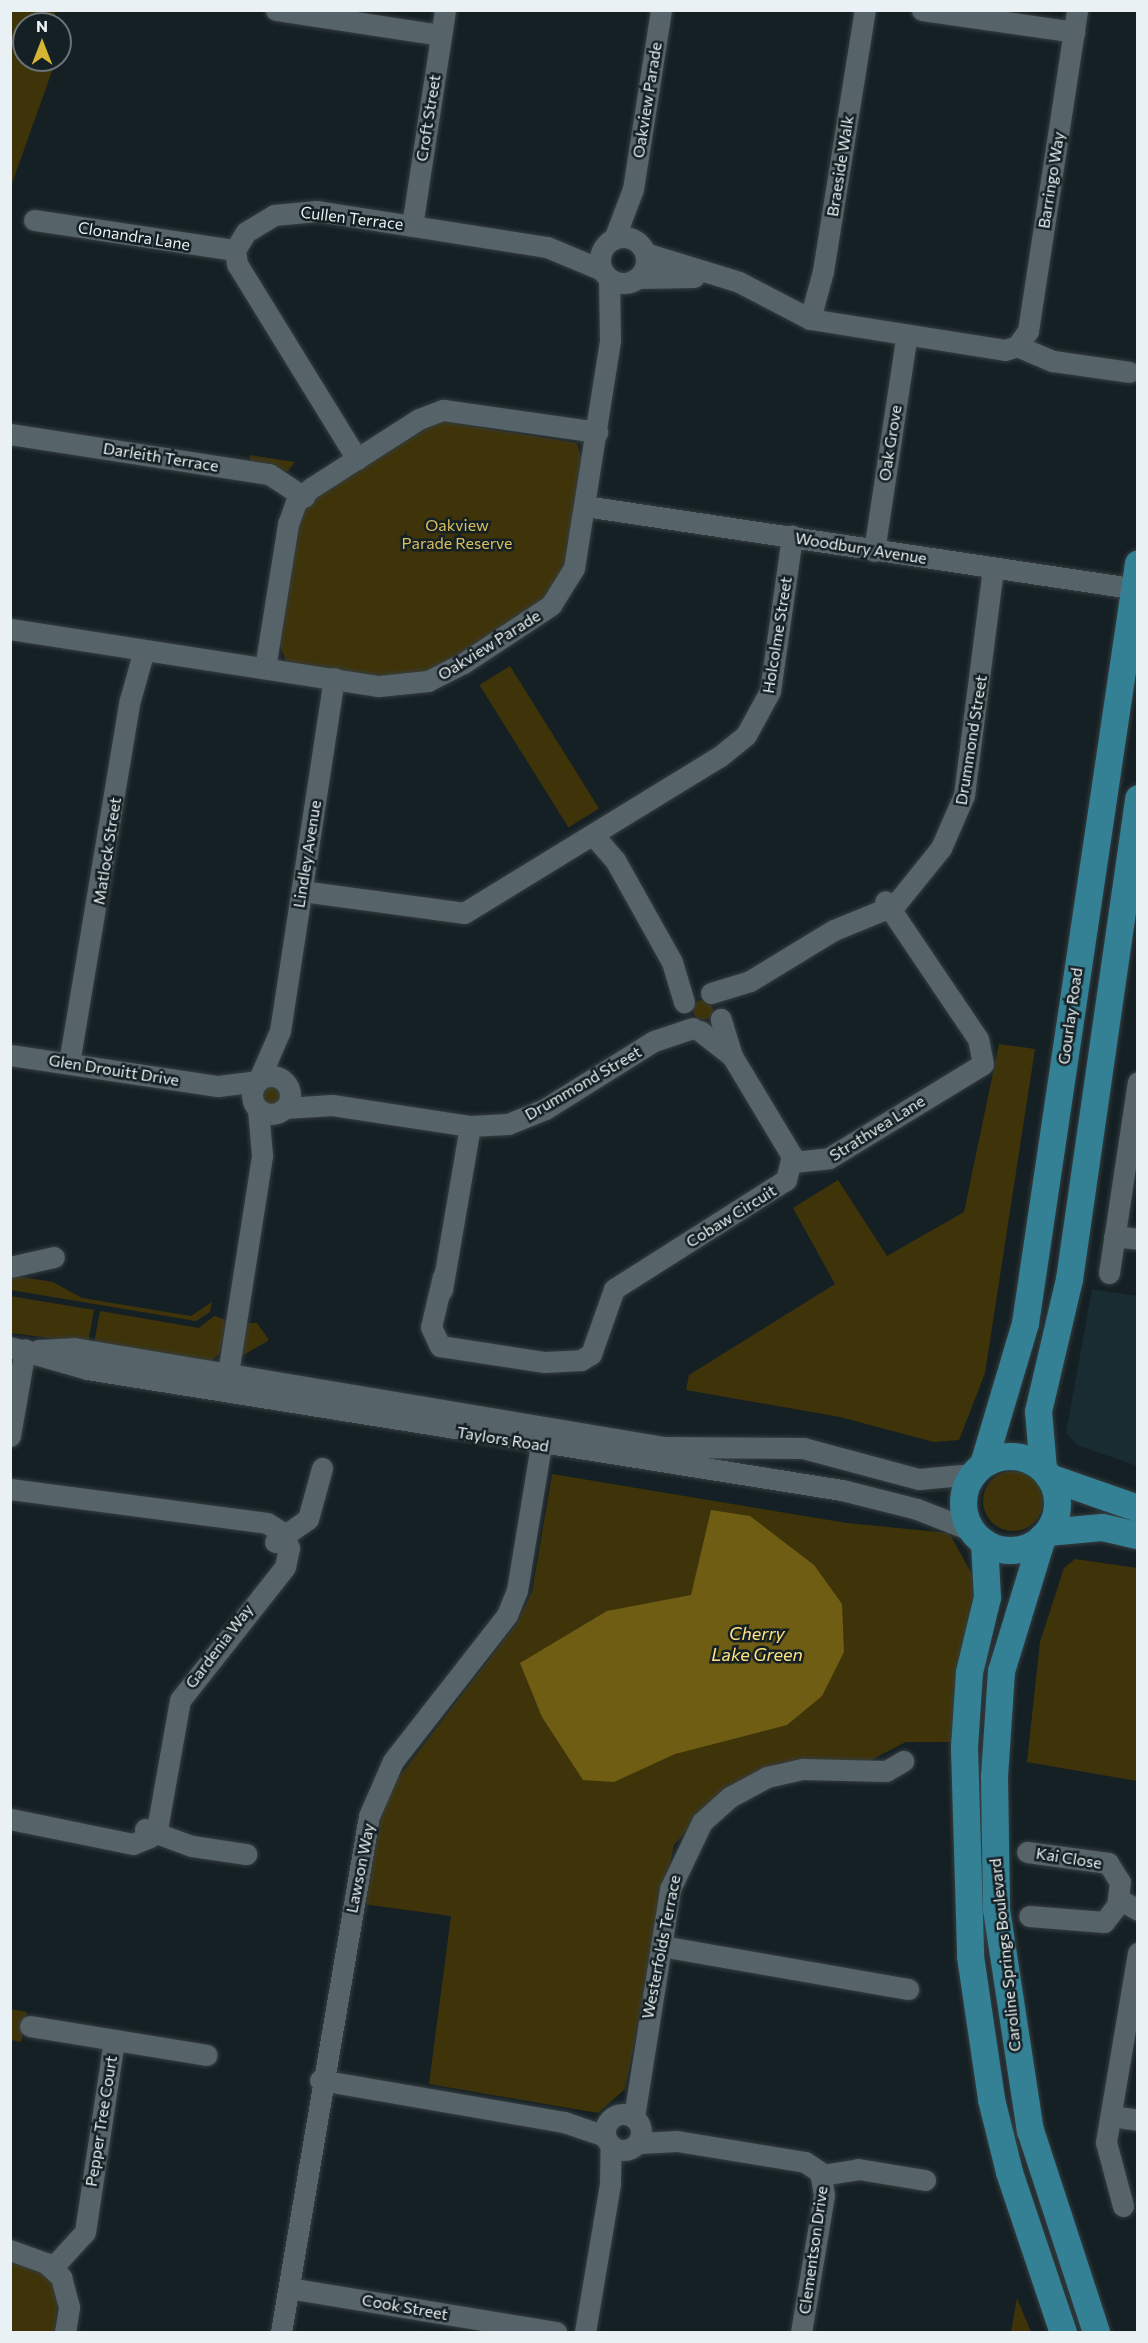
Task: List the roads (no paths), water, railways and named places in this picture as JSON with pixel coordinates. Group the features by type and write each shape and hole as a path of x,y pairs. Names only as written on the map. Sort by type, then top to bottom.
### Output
{"main road":[{"name":"Gourlay Road","path":"978,1469 1025,1323 1136,580"},
{"path":"1045,1534 1057,1499 1046,1473 1037,1429 1042,1379 1069,1279 1137,798"},
{"path":"1137,1508 1046,1473 1020,1457 978,1469 963,1502 978,1536 1014,1549 1045,1534 1102,1527 1137,1535"},
{"name":"Caroline Springs Boulevard","path":"1045,1534 1001,1671 994,1777 996,1910 1030,2130 1096,2332"},
{"name":"Caroline Springs Boulevard","path":"978,1536 987,1597 969,1672 964,1748 970,1956 991,2099 1009,2172 1063,2332"}],"street":[{"path":"276,10 441,35"},
{"name":"Croft Street","path":"412,226 445,10"},
{"name":"Oakview Parade","path":"10,629 378,686 428,681 538,616 559,596 574,568 610,340 606,274 600,255 611,241 633,189 661,10"},
{"name":"Braeside Walk","path":"810,320 824,271 864,10"},
{"path":"922,10 1074,32"},
{"name":"Barringo Way","path":"1017,346 1028,331 1077,10"},
{"name":"Oakview Parade","path":"610,340 636,279 641,248 633,189"},
{"name":"Cullen Terrace","path":"235,250 246,232 289,211 412,226 547,247 611,241 641,248"},
{"name":"Clonandra Lane","path":"34,220 235,250"},
{"name":"Cullen Terrace","path":"547,247 606,274"},
{"path":"641,248 716,277 739,282 810,320 1005,350 1017,346 1053,361 1129,372"},
{"path":"235,250 237,264 357,459"},
{"path":"606,274 636,279 716,277"},
{"name":"Oak Grove","path":"874,551 906,334"},
{"path":"265,668 288,524 304,496 357,459 444,410 597,432"},
{"name":"Darleith Terrace","path":"10,434 269,474 304,496"},
{"name":"Woodbury Avenue","path":"585,506 998,568 1136,580"},
{"name":"Holcolme Street","path":"598,842 633,810 719,757 761,716 770,691 792,536"},
{"name":"Drummond Street","path":"889,905 941,848 960,810 998,568"},
{"name":"Matlock Street","path":"75,1064 138,649"},
{"name":"Lindley Avenue","path":"226,1383 262,1155 275,1101 280,1031 334,678"},
{"path":"302,891 464,913 559,855 598,842 672,962 684,1005 697,1029 732,1056"},
{"path":"707,992 750,981 834,930 889,905"},
{"name":"Strathvea Lane","path":"793,1162 830,1158 956,1079 972,1061 968,1030 889,905"},
{"path":"672,962 707,992 722,1016 732,1056 793,1162"},
{"path":"722,1016 750,981"},
{"name":"Drummond Street","path":"654,1041 684,1005 707,992"},
{"name":"Drummond Street","path":"275,1101 332,1105 465,1125 531,1116 654,1041 697,1029 722,1016"},
{"name":"Lindley Avenue","path":"275,1101 258,1080 280,1031"},
{"name":"Glen Drouitt Drive","path":"10,1054 218,1086 275,1101"},
{"name":"Glen Drouitt Drive","path":"218,1086 258,1080"},
{"path":"1109,1273 1137,1082"},
{"name":"Cobaw Circuit","path":"465,1125 443,1276 444,1332 485,1351 545,1362 585,1358 614,1289 780,1185 793,1162"},
{"path":"1114,1236 1137,1239"},
{"path":"10,1267 54,1257"},
{"name":"Taylors Road","path":"22,1349 74,1348 226,1383 541,1445 842,1490 917,1509 978,1536"},
{"path":"10,1436 22,1349"},
{"name":"Taylors Road","path":"226,1383 652,1446 803,1448 920,1479 978,1469"},
{"name":"Lawson Way","path":"281,2332 320,2080 380,1784 507,1615 517,1590 541,1445"},
{"path":"10,1479 62,1492 239,1522 267,1523 280,1539 313,1510 322,1467"},
{"path":"10,1489 62,1492"},
{"name":"Gardenia Way","path":"149,1831 180,1700 289,1557 280,1539"},
{"name":"Westerfolds Terrace","path":"585,2332 610,2184 636,2082 677,1866 702,1822 730,1797 781,1773 886,1771 903,1761"},
{"path":"10,1819 138,1844 149,1831 192,1846 246,1854"},
{"name":"Kai Close","path":"1027,1852 1108,1863 1119,1882 1119,1899"},
{"path":"1029,1916 1104,1922 1119,1899 1137,1910"},
{"path":"661,1946 908,1989"},
{"path":"1122,2206 1107,2162 1111,2116 1137,1953"},
{"name":"Pepper Tree Court","path":"30,2026 207,2055"},
{"name":"Pepper Tree Court","path":"58,2260 85,2232 87,2202 114,2040"},
{"name":"Clementson Drive","path":"320,2080 805,2163 822,2175 824,2195 801,2332"},
{"path":"1111,2116 1137,2120"},
{"path":"822,2175 858,2169 925,2180"},
{"path":"10,2249 58,2260 69,2307 65,2332"},
{"name":"Cook Street","path":"289,2288 556,2332"}],"water":[{"name":"Cherry Lake Green","path":"711,1510 750,1516 814,1565 842,1604 844,1652 822,1696 787,1725 675,1754 614,1782 583,1780 542,1717 520,1663 607,1611 691,1595"}],"park label":[{"name":"Oakview Parade Reserve","path":"457,534"}]}
